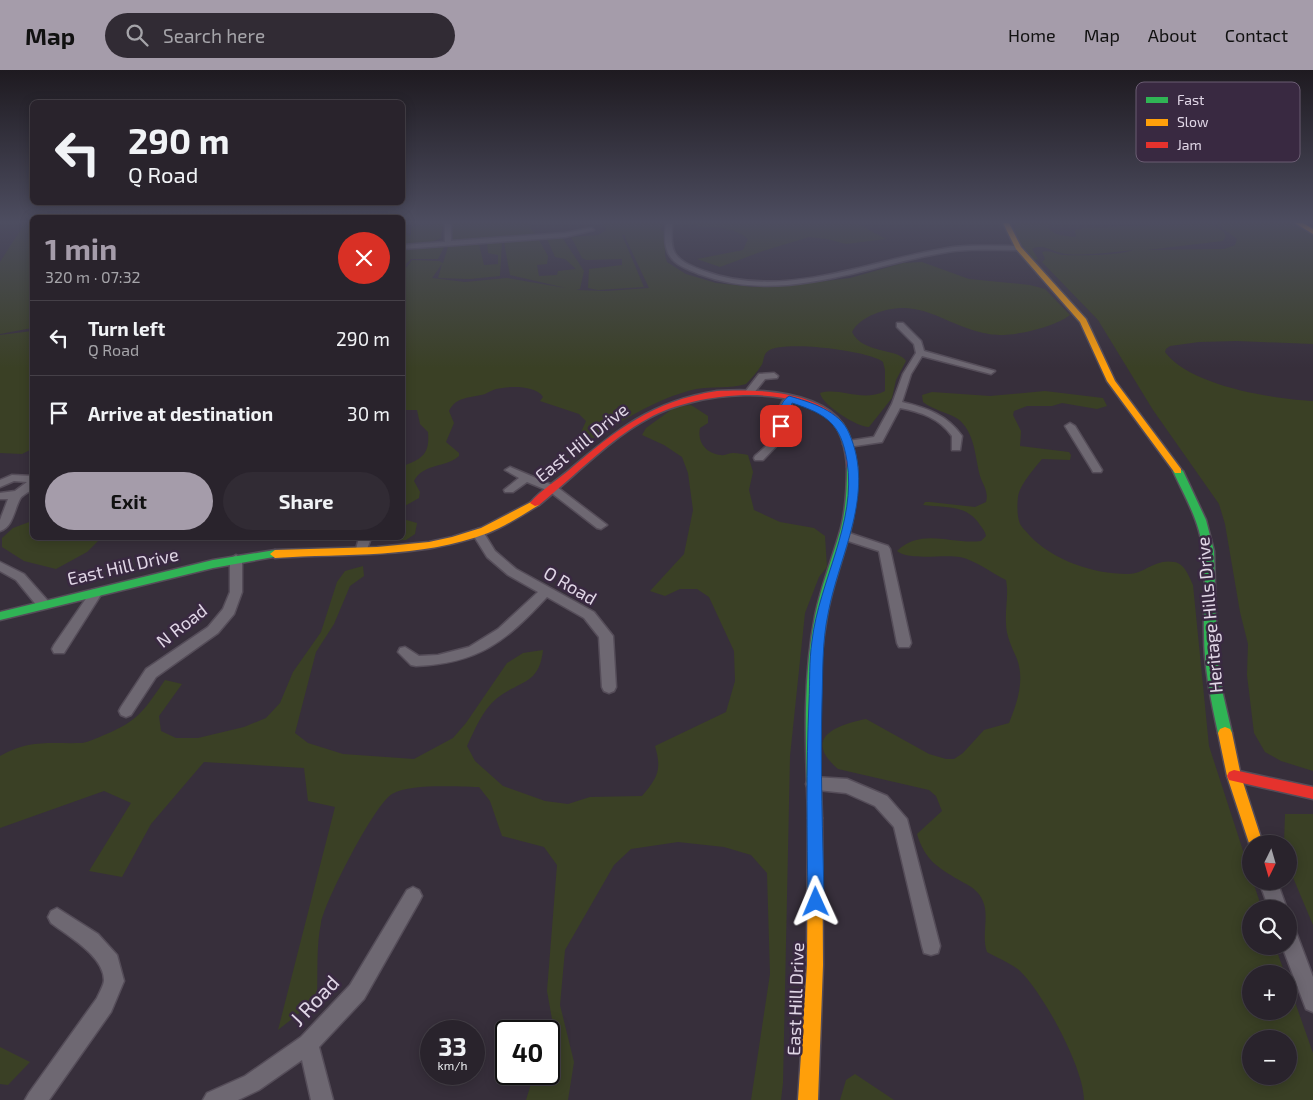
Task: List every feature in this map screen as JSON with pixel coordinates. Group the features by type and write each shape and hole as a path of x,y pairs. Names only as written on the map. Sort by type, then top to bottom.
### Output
{"street":[{"path":"697,271 715,277 749,282 790,281 833,276 852,271"},
{"name":"Heritage Hills Drive","path":"1039,271 1083,321 1111,381 1176,468 1199,516 1206,540 1209,566 1210,647 1214,685 1234,776 1253,835"},
{"path":"848,444 878,440 897,404 907,374 920,353 918,343 900,325"},
{"path":"920,353 991,371"},
{"path":"750,392 762,376 774,376"},
{"name":"East Hill Drive","path":"0,616 43,604 236,559 364,543 400,548 478,533 521,514 617,433 650,412 684,399 705,395 750,392 789,399 827,414 838,422 848,444 852,461 853,496 846,536 822,613 815,681 816,922 808,1100"},
{"path":"759,458 778,439 783,412 789,399"},
{"path":"897,404 931,412 944,420 957,436 956,448"},
{"path":"1070,426 1097,470"},
{"path":"510,470 553,488 601,525"},
{"path":"0,484 18,477 30,480"},
{"path":"508,490 526,478"},
{"path":"0,496 16,494 30,486"},
{"path":"0,527 6,520 16,494"},
{"name":"O Road","path":"478,533 491,554 512,572 589,615 606,636 609,687"},
{"path":"846,536 884,549 904,643"},
{"name":"N Road","path":"126,711 151,673 213,630 229,611 236,592 236,559"},
{"path":"0,566 20,577 43,604"},
{"path":"406,652 416,661 434,661 459,656 491,642 511,628 545,592"},
{"path":"59,649 96,593"},
{"path":"1234,776 1313,793"},
{"path":"814,784 847,786 872,797 880,801 901,824 931,946"},
{"name":"J Road","path":"214,1100 252,1083 308,1044 357,992 413,896"},
{"path":"36,1100 104,1005 114,981 110,962 91,941 57,917"},
{"path":"1295,955 1313,1002"},
{"path":"308,1044 322,1100"}],"green space":[{"path":"0,271 30,271 30,328 0,334"},
{"path":"405,271 437,271 432,278 465,282 507,278 566,288 510,275 509,271 538,271 539,276 557,275 558,271 584,271 580,289 576,290 606,291 649,288 641,271 681,271 716,283 754,287 850,278 874,271 947,271 969,279 1030,285 1045,289 1070,315 1042,328 1008,335 989,334 973,330 932,314 905,308 889,310 869,316 853,329 852,332 857,339 864,344 896,354 906,361 896,380 892,398 869,427 857,423 833,409 822,398 820,393 836,392 868,396 885,391 883,362 861,354 825,348 775,348 766,353 761,366 746,384 696,389 680,393 636,413 581,446 578,439 586,421 579,414 540,401 543,397 528,388 507,387 496,389 485,394 460,400 452,406 449,411 454,423 446,442 459,453 459,456 454,460 429,468 418,475 414,481 420,492 419,498 405,506 405,465 416,461 424,454 428,445 428,432 420,424 417,410 405,410"},
{"path":"440,271 500,271 500,276 470,279 438,278"},
{"path":"589,271 637,271 644,287 598,290 588,288"},
{"path":"1051,271 1313,271 1313,344 1237,341 1199,342 1170,346 1165,352 1177,364 1193,374 1212,382 1255,394 1313,401 1313,771 1281,761 1265,752 1254,733 1247,675 1248,644 1240,612 1225,524 1219,504 1153,410 1098,320"},
{"path":"30,331 30,450 22,454 0,453 0,335"},
{"path":"1045,391 1103,398 1107,406 1097,409 1062,403 1052,406 1027,406 1014,411 1013,415 1021,431 1020,446 1069,452 1071,455 1070,460 1042,459 1021,487 1017,507 1018,518 1021,526 1039,545 1074,564 1101,571 1133,574 1167,561 1178,563 1186,570 1193,585 1209,746 1242,847 1242,890 1256,890 1259,900 1242,900 1242,955 1278,955 1282,965 1242,965 1242,1020 1297,1020 1297,1008 1313,1053 1313,1100 1084,1100 1082,1086 1070,1051 1040,996 1020,971 987,952 985,944 985,907 978,893 933,862 920,843 917,834 942,811 936,796 929,790 838,769 823,749 823,741 834,729 866,719 929,754 946,759 954,759 963,753 984,730 1009,723 1017,700 1020,675 1017,659 1006,628 1006,580 960,557 918,557 902,554 897,551 907,544 927,538 970,542 981,541 986,536 978,522 966,512 953,508 923,505 925,502 930,502 975,507 986,502 987,495 980,476 974,445 968,431 958,419 923,402 922,395 932,392 990,396"},
{"path":"691,405 708,416 708,423 700,428 699,433 701,442 707,450 723,455 739,453 748,455 753,472 749,490 754,510 780,522 814,528 825,536 827,567 819,577 805,613 790,756 783,1083 781,1100 751,1100 770,974 767,873 751,855 724,847 678,842 631,849 614,865 565,950 560,1005 574,1062 568,1100 526,1100 531,1085 560,1085 560,1020 552,1020 547,991 557,865 544,847 502,836 490,801 479,787 434,786 411,788 392,794 384,802 351,854 324,912 318,941 317,999 278,1030 335,807 308,801 304,768 204,762 151,824 122,877 89,871 131,803 104,791 0,828 0,756 31,745 82,743 116,730 140,714 165,680 182,684 159,716 161,731 176,738 198,738 244,727 266,718 280,703 293,672 321,632 337,582 345,571 363,566 364,576 350,586 334,624 316,652 295,733 308,743 343,754 414,759 453,738 466,723 507,663 523,653 543,650 541,662 532,676 527,681 496,699 483,715 467,746 475,761 503,786 545,801 568,804 590,797 642,796 652,784 657,773 658,761 655,746 726,712 735,681 734,651 709,597 697,589 680,589 665,596 650,591 684,554 693,510 688,473 682,457 664,445 642,435 646,428 675,407"},
{"path":"405,520 417,523 415,534 406,540 390,541 405,540"},
{"path":"30,522 30,540 98,541 87,552 56,569 24,561 2,547 2,538 13,528"},
{"path":"1285,814 1313,814 1313,925 1298,889 1298,835 1284,835"},
{"path":"0,1047 30,1062 8,1085 0,1084"},
{"path":"855,1074 894,1100 840,1100 846,1080"}],"traffic: fast":[{"path":"815,818 813,691 817,641 825,596 847,526 852,489 852,467"},
{"path":"1178,471 1194,504 1206,538 1210,565 1212,668 1225,733"},
{"path":"0,616 213,564 275,554"}],"traffic: slow":[{"path":"1039,271 1083,321 1111,381 1178,471"},
{"path":"275,554 377,550 429,545 485,530 507,520 535,503"},
{"path":"1225,733 1234,776 1253,835"},
{"path":"808,1100 815,965 815,818"}],"traffic: jam":[{"path":"535,503 612,439 639,420 661,408 702,396 717,394 752,393 771,395 790,398 822,410 834,419 842,429 849,447 852,467"},
{"path":"1234,776 1313,793"}],"route":[{"path":"781,426 783,412 789,399 813,407 838,422 844,432 852,461 853,496 851,516 822,613 818,643 815,681 814,749 816,902"}]}
